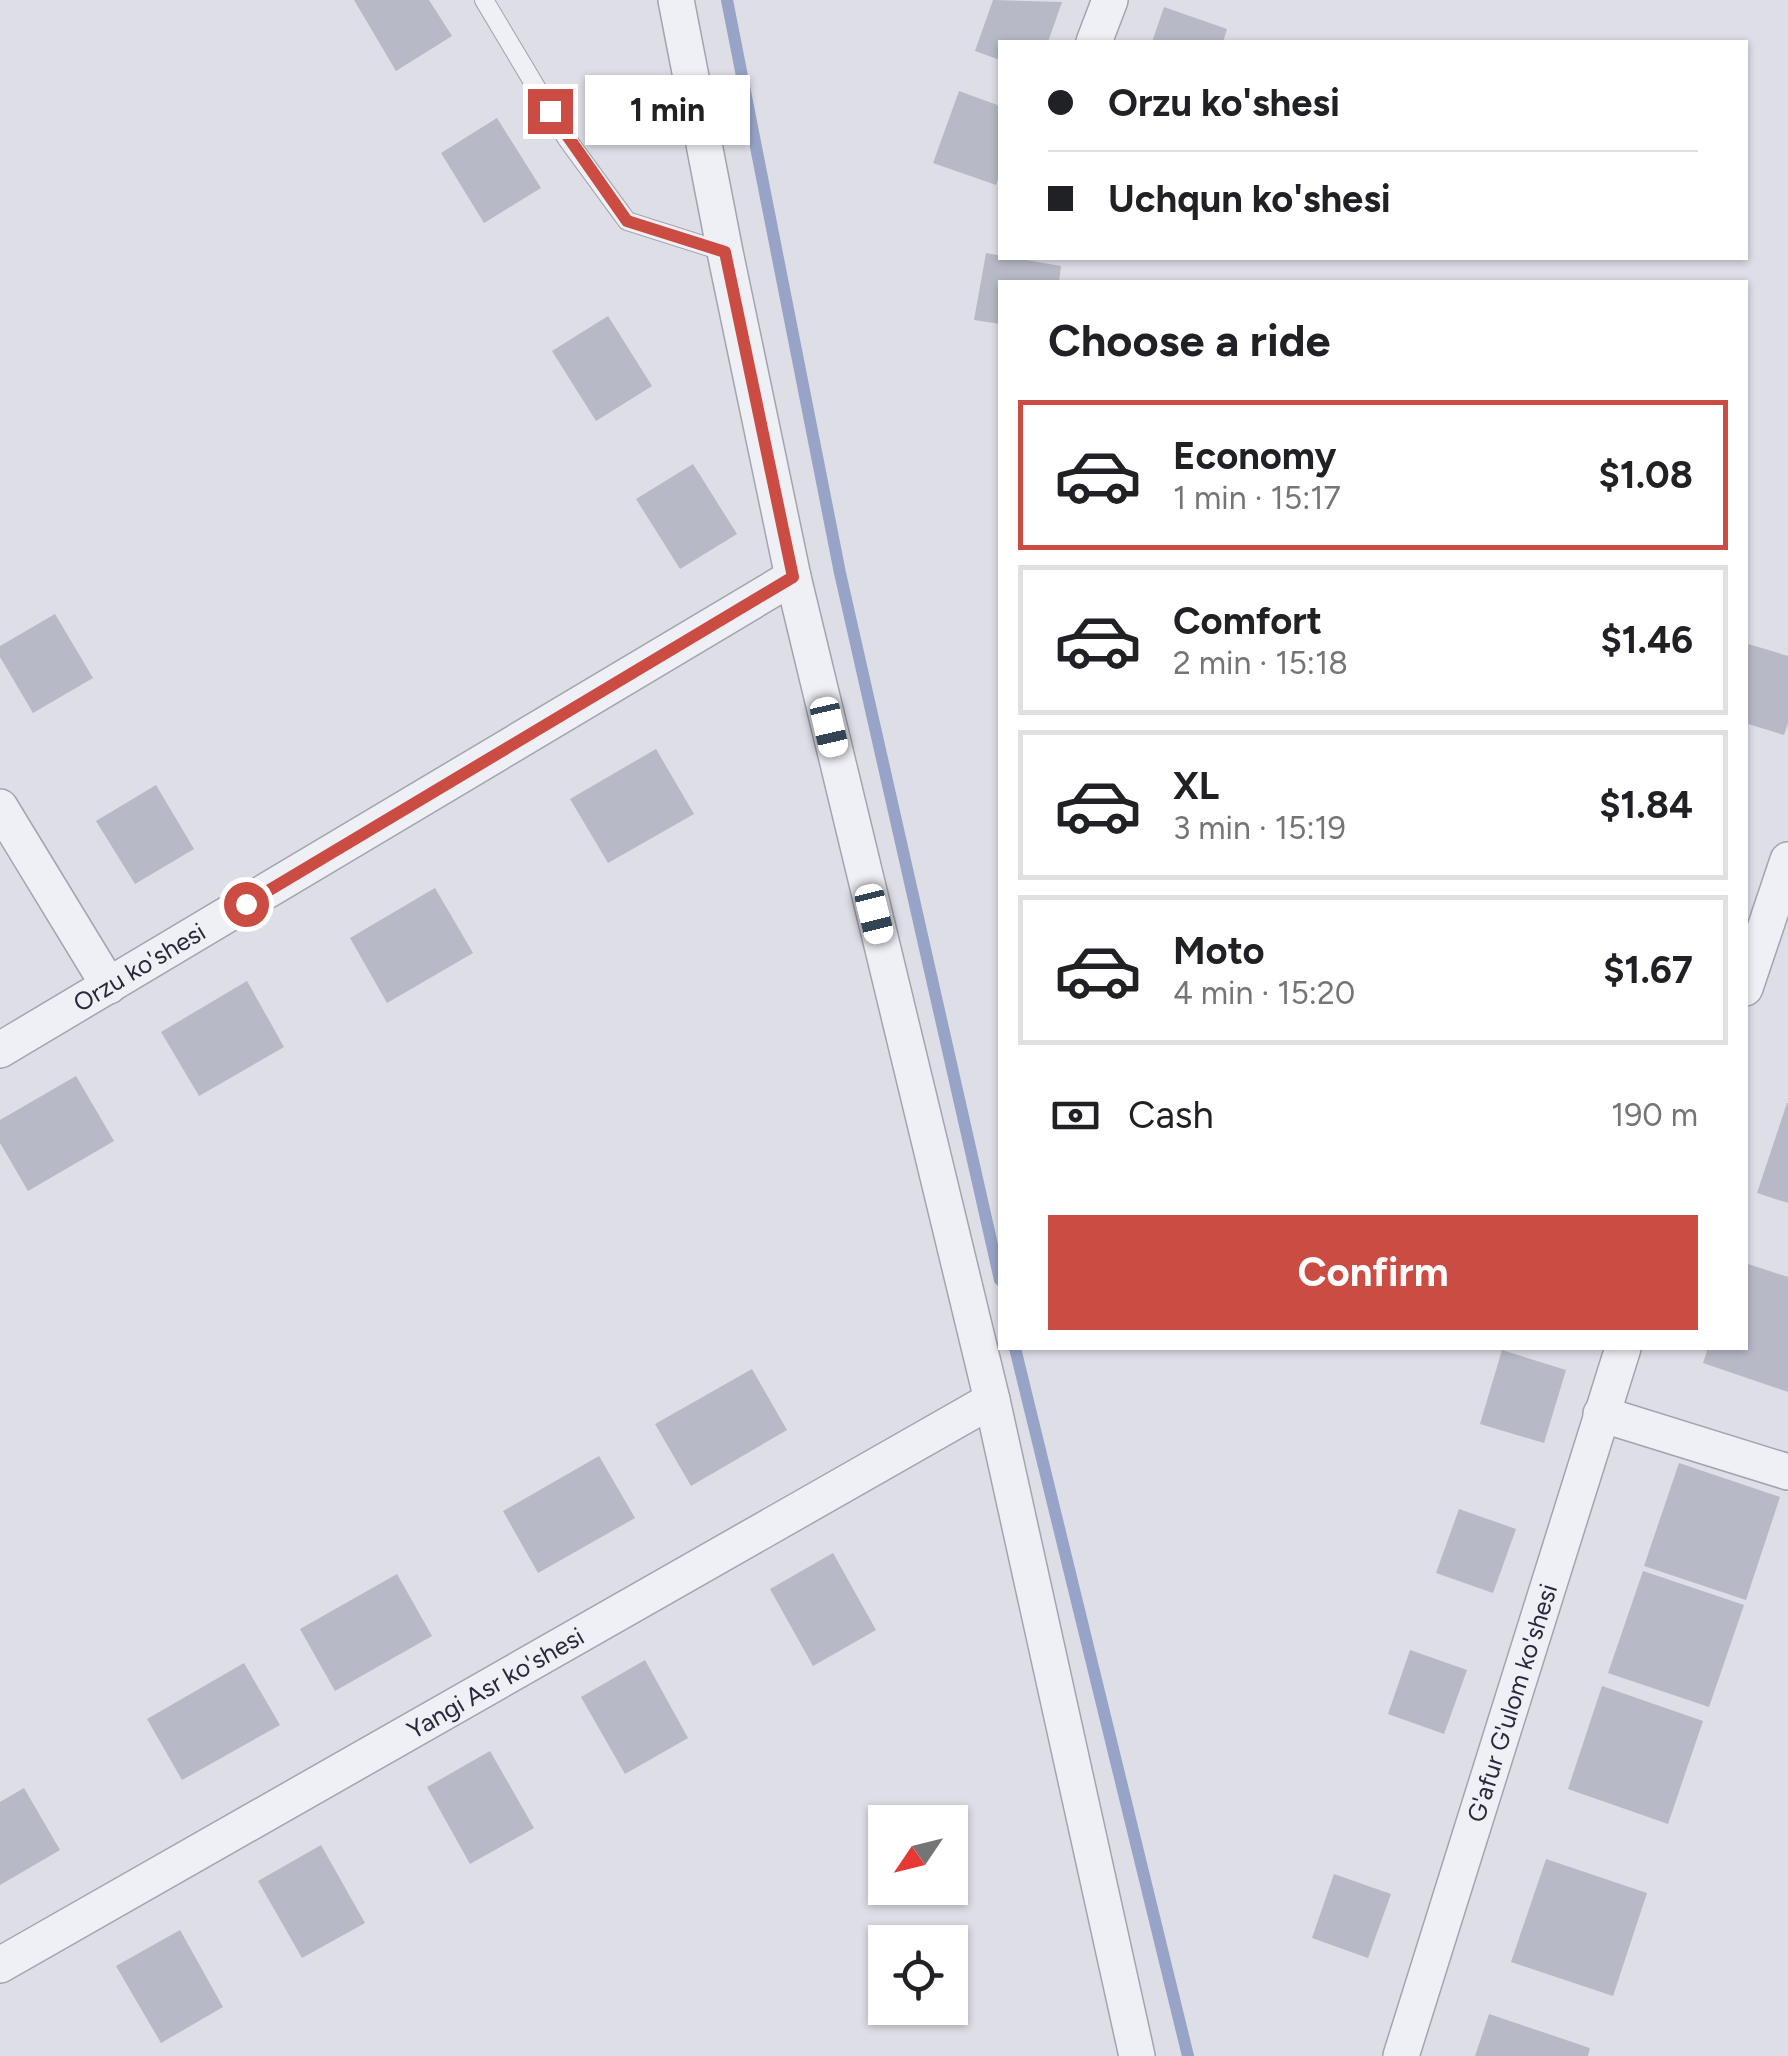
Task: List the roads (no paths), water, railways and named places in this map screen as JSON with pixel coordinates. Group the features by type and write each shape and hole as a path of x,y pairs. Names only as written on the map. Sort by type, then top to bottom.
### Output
{"street":[{"path":"676,0 793,577 992,1400 1137,2056"},
{"path":"1095,40 1110,0"},
{"name":"Orzu ko'shesi","path":"0,1050 793,577"},
{"path":"0,807 110,986"},
{"path":"1748,979 1788,860"},
{"name":"G'afur G'ulom ko'shesi","path":"1400,2056 1622,1350"},
{"name":"Yangi Asr ko'shesi","path":"0,1965 992,1400"},
{"path":"1601,1414 1788,1472"}],"lane":[{"path":"484,0 567,139 627,221 725,252"}],"waterway":[{"path":"727,0 840,573 998,1271"},
{"path":"1015,1350 1188,2056"}]}
